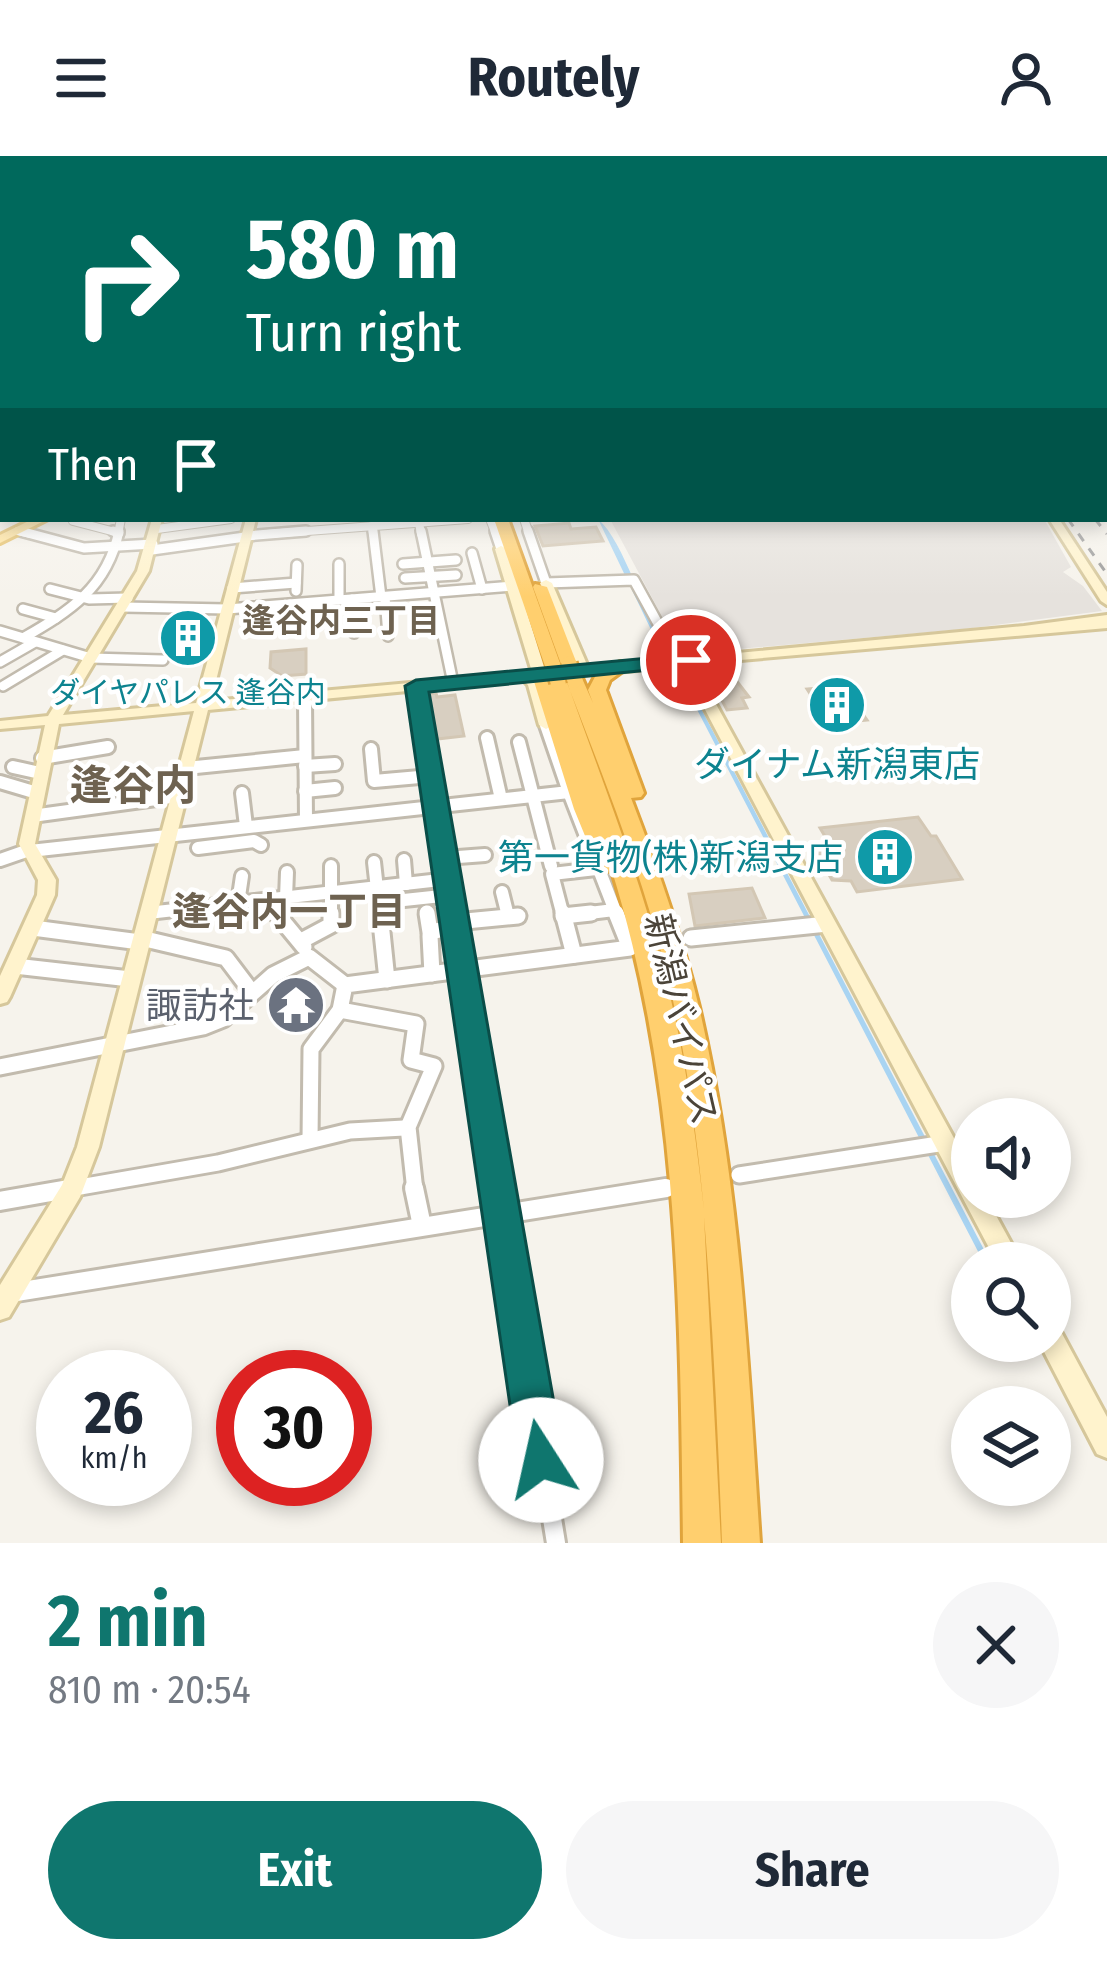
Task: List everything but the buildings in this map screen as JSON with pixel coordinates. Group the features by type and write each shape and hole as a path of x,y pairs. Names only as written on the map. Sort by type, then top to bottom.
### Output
{"highway":[{"name":"新潟バイパス","path":"502,522 563,676 625,806 678,971 712,1148 741,1543"},
{"name":"新潟バイパス","path":"515,522 662,1012 684,1151 702,1543"},
{"path":"563,676 603,677 620,667"}],"main road":[{"path":"0,539 36,522"}],"street":[{"path":"10,522 42,537 84,548 117,546 217,522"},
{"path":"42,537 72,522"},
{"path":"83,522 119,532"},
{"path":"0,662 89,599 117,546 121,522"},
{"path":"5,1300 72,1190 115,1046 250,522"},
{"path":"294,532 295,522"},
{"path":"155,535 220,545 246,536 340,524 420,522 452,683"},
{"path":"491,522 512,586 563,676"},
{"path":"525,522 546,584 563,676"},
{"path":"1056,522 1107,601"},
{"path":"376,524 388,636"},
{"path":"278,545 279,533"},
{"path":"0,997 33,928 46,880 29,850 53,720 126,603 155,535"},
{"path":"472,553 482,589"},
{"path":"403,564 456,560"},
{"path":"339,564 339,600"},
{"path":"289,622 298,565"},
{"path":"82,571 102,575"},
{"path":"405,578 456,574"},
{"path":"546,584 628,579 681,661 951,1155"},
{"path":"232,588 296,584"},
{"path":"257,607 260,586"},
{"path":"50,590 126,603 227,609 512,586"},
{"path":"352,599 354,633"},
{"path":"23,609 57,618"},
{"path":"620,667 1107,621"},
{"path":"2,633 91,658 163,660"},
{"path":"2,686 63,650"},
{"path":"0,725 563,676"},
{"path":"286,872 277,915 309,957 345,985 630,948 596,869 534,684 563,676"},
{"path":"416,686 556,1543"},
{"path":"305,697 305,820"},
{"path":"487,738 501,799"},
{"path":"519,742 551,866"},
{"path":"13,767 41,766 108,747"},
{"path":"371,749 374,781 431,776"},
{"path":"186,768 305,761 335,764"},
{"path":"0,782 37,793"},
{"path":"0,798 15,788"},
{"path":"305,791 335,788"},
{"path":"0,860 29,850 569,792"},
{"path":"242,793 246,826"},
{"path":"32,817 178,796"},
{"path":"120,820 122,804"},
{"path":"215,830 216,846"},
{"path":"198,848 254,841 261,845"},
{"path":"445,858 485,855"},
{"path":"404,860 406,884"},
{"path":"374,862 386,980"},
{"path":"301,941 331,925 331,866"},
{"path":"574,956 552,874 596,869"},
{"path":"238,903 242,876"},
{"path":"148,914 406,884 450,887"},
{"path":"404,900 450,887"},
{"path":"427,912 430,932 513,916 502,892"},
{"path":"563,916 614,910"},
{"path":"691,938 827,924"},
{"path":"33,928 141,940 226,958 250,991"},
{"path":"430,936 432,974"},
{"path":"0,1067 224,1019 250,991 309,957"},
{"path":"9,970 130,980"},
{"path":"310,1140 311,1049 340,1010 345,985"},
{"path":"340,1010 416,1024 411,1060 434,1066 404,1128 422,1226"},
{"path":"0,1201 218,1163 350,1131 404,1128"},
{"path":"739,1175 945,1144"},
{"path":"5,1300 666,1188"},
{"path":"1064,1362 1107,1444"}],"shaded area":[{"path":"612,522 1046,522 1071,567 1063,572 1083,586 1102,611 965,629 682,654"}],"water":[{"path":"599,522 617,544 651,618 951,1186 951,1199 676,669 655,638"},
{"path":"961,1218 967,1218 980,1242 973,1242"}],"railway":[{"path":"1070,522 1107,574"},
{"path":"1097,522 1107,534"}],"place":[{"name":"ダイヤパレス 逢谷内","path":"188,638"},
{"name":"ダイナム新潟東店","path":"837,705"},
{"name":"第一貨物(株)新潟支店","path":"885,857"},
{"name":"諏訪社","path":"296,1005"}],"district":[{"name":"逢谷内三丁目","path":"341,620"},
{"name":"逢谷内","path":"133,785"},
{"name":"逢谷内一丁目","path":"289,911"}],"route":[{"path":"541,1460 416,686 691,660"}]}
